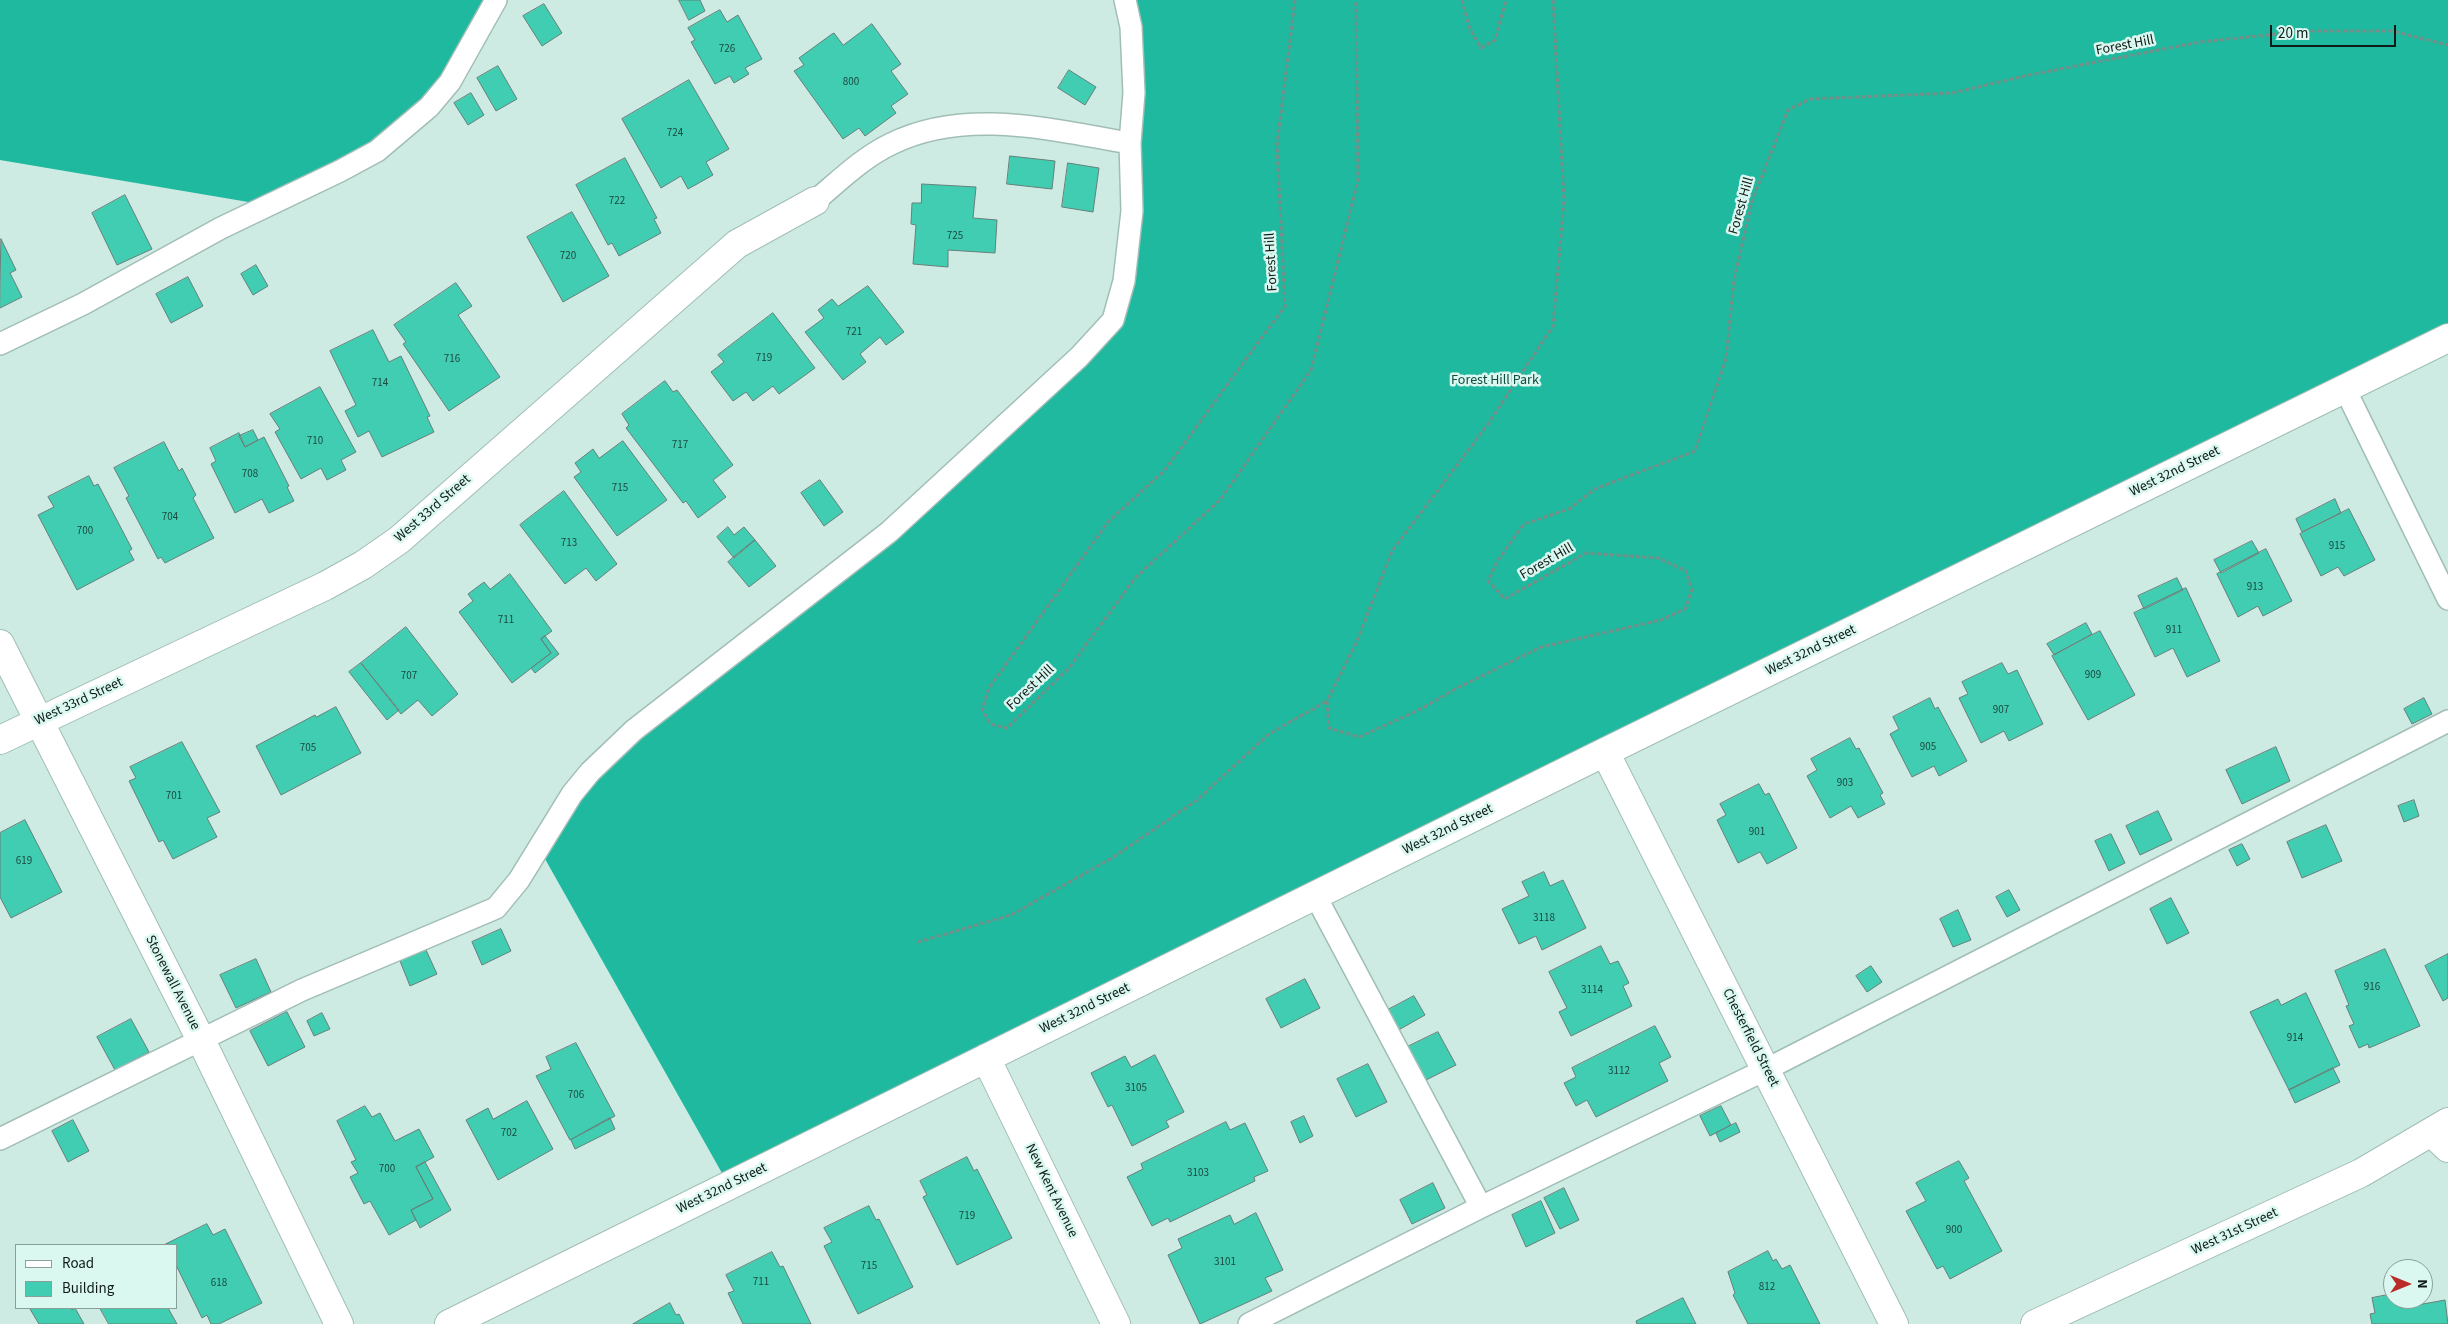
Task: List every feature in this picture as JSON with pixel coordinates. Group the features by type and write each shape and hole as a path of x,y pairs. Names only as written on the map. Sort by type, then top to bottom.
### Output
{"street":[{"name":"West 33rd Street","path":"0,740 291,602 363,565 398,540 737,244 815,201"},
{"name":"West 32nd Street","path":"449,1324 1315,895 2448,338"},
{"name":"Stonewall Avenue","path":"0,644 201,1040 339,1324"},
{"name":"Chesterfield Street","path":"1605,752 1894,1324"},
{"name":"New Kent Avenue","path":"986,1058 1116,1324"},
{"name":"West 31st Street","path":"2036,1324 2442,1134"}],"lane":[{"path":"0,344 83,304 221,228 340,171 377,151 429,107 450,82 496,0"},
{"path":"0,1139 302,990 496,908 519,880 572,794 590,772 634,730 888,532 1079,358 1113,320 1121,298 1132,210 1130,143 1133,84 1131,27 1125,0"},
{"path":"815,201 860,163 889,144 942,126 968,124 1000,125 1050,130 1130,143"},
{"path":"2345,389 2448,599"},
{"path":"1249,1324 1481,1207 1766,1069 2448,721"},
{"path":"1315,895 1481,1207"}],"path":[{"name":"Forest Hill","path":"1295,0 1277,145 1285,306 1164,471 1108,522 988,688 982,709 990,724 1007,728 1070,668 1135,578 1220,500 1311,370 1358,180 1356,0"},
{"path":"1462,0 1469,27 1481,48 1496,40 1506,0"},
{"path":"918,942 1011,915 1112,858 1197,800 1269,734 1327,701 1358,641 1392,552 1488,424 1553,326 1564,200 1553,0"},
{"name":"Forest Hill","path":"1327,701 1329,728 1359,737 1417,711 1459,687 1541,647 1661,620 1685,609 1692,590 1686,570 1658,558 1586,553 1505,599 1488,581 1498,560 1524,524 1569,509 1595,489 1695,451 1726,358 1734,280 1752,201 1788,110 1810,100 1952,93 2029,75 2200,42 2305,30 2392,31 2448,46"}],"green space":[{"path":"0,0 498,0 451,88 278,207 0,160"},
{"name":"Forest Hill Park","path":"1118,0 2448,0 2448,338 727,1182 540,850 585,777 886,534 1077,359 1123,292 1131,57"}],"building":[{"path":"679,0 700,0 705,11 689,20"},
{"path":"544,4 562,33 542,46 523,16"},
{"path":"720,10 727,22 738,15 762,59 745,68 749,74 734,83 730,76 715,84 691,42 695,40 688,28"},
{"path":"872,24 901,64 891,71 908,94 891,106 896,113 865,136 859,128 843,139 794,71 804,65 799,58 832,34 834,33 843,45"},
{"path":"498,66 517,99 496,111 477,78"},
{"path":"1069,70 1096,87 1085,105 1058,88"},
{"path":"689,80 729,149 706,162 713,175 688,189 681,176 661,188 622,119"},
{"path":"471,93 484,115 468,125 454,103"},
{"path":"1010,156 1055,161 1052,189 1007,184"},
{"path":"625,158 657,218 654,219 661,233 619,256 612,243 608,245 576,185"},
{"path":"1068,163 1099,168 1093,212 1062,207"},
{"path":"922,184 976,187 973,218 997,220 995,253 948,250 948,267 913,264 916,225 911,224 912,203 921,203"},
{"path":"125,195 152,249 117,265 92,213"},
{"path":"572,212 609,276 563,302 527,237"},
{"path":"1,239 16,270 10,273 22,297 0,308"},
{"path":"256,265 268,286 253,295 241,274"},
{"path":"188,277 203,306 171,323 156,294"},
{"path":"456,283 472,306 458,315 500,377 449,411 403,344 406,342 394,325"},
{"path":"868,286 904,332 886,345 880,337 860,354 866,362 843,380 805,332 824,318 818,310 832,299 838,306"},
{"path":"773,313 815,368 779,394 773,386 753,401 746,392 733,401 711,372 724,362 718,355"},
{"path":"373,330 389,362 401,356 430,416 427,417 434,432 382,457 369,431 358,437 345,411 356,405 330,351"},
{"path":"665,381 673,392 677,390 733,465 713,480 726,497 698,518 686,501 683,503 626,428 629,425 622,414"},
{"path":"320,387 356,452 341,460 346,470 327,480 321,468 301,479 275,432 280,429 270,414"},
{"path":"253,430 258,440 245,447 239,436"},
{"path":"239,433 245,447 264,437 289,486 287,487 294,501 269,513 262,499 235,513 211,464 216,461 210,448"},
{"path":"623,441 667,500 617,536 574,477 581,472 575,463 593,449 599,458"},
{"path":"164,442 179,471 182,468 196,495 193,498 214,538 165,563 161,557 158,559 126,498 129,496 114,468"},
{"path":"89,476 94,486 98,484 132,549 129,551 134,560 77,590 38,515 54,507 48,497"},
{"path":"820,480 843,512 824,526 801,493"},
{"path":"564,491 617,564 596,581 586,568 565,584 520,525"},
{"path":"2335,499 2341,513 2302,532 2296,519"},
{"path":"2349,509 2375,560 2344,576 2338,567 2321,576 2300,534"},
{"path":"728,527 734,535 744,527 755,540 734,558 717,537"},
{"path":"755,540 776,566 749,587 728,562"},
{"path":"2252,541 2259,553 2221,573 2214,560"},
{"path":"2266,549 2292,601 2263,616 2258,606 2238,617 2217,574"},
{"path":"510,574 552,631 541,639 551,653 512,683 459,612 473,601 468,594 484,582 490,589"},
{"path":"2177,578 2183,590 2144,609 2138,596"},
{"path":"2186,588 2220,661 2187,677 2173,648 2155,657 2134,613"},
{"path":"2086,623 2092,634 2054,655 2047,644"},
{"path":"406,627 458,694 432,716 418,700 401,714 361,663"},
{"path":"2100,631 2135,695 2088,720 2052,656"},
{"path":"545,636 559,654 535,673 531,668 551,653 541,639"},
{"path":"361,663 399,710 387,720 349,672"},
{"path":"2002,663 2008,674 2017,670 2043,724 2009,741 2004,731 1981,743 1959,698 1968,694 1962,682"},
{"path":"1930,698 1935,709 1938,707 1967,761 1939,776 1934,766 1912,777 1890,734 1899,729 1893,717"},
{"path":"2424,698 2432,714 2412,724 2404,709"},
{"path":"336,707 361,753 281,795 256,746 315,715 316,717"},
{"path":"1850,738 1856,749 1859,748 1883,793 1880,795 1885,804 1858,818 1851,806 1830,818 1807,776 1817,770 1811,759"},
{"path":"182,742 220,812 207,818 217,837 173,859 163,840 159,842 129,781 136,778 130,767"},
{"path":"2276,747 2290,781 2242,804 2226,770"},
{"path":"1759,784 1765,795 1769,793 1797,848 1767,864 1760,852 1738,863 1717,820 1726,815 1720,804"},
{"path":"2414,800 2419,816 2404,822 2398,806"},
{"path":"2158,811 2172,840 2140,855 2126,826"},
{"path":"25,820 62,892 11,918 0,897 0,833"},
{"path":"2326,825 2342,861 2302,878 2287,842"},
{"path":"2111,834 2125,863 2109,871 2095,841"},
{"path":"2242,844 2250,859 2237,866 2229,850"},
{"path":"1544,872 1550,886 1563,880 1586,928 1542,950 1536,936 1519,944 1502,909 1529,896 1522,882"},
{"path":"2009,890 2020,910 2007,917 1996,897"},
{"path":"2171,898 2189,933 2167,944 2150,909"},
{"path":"1958,910 1971,940 1953,947 1940,919"},
{"path":"501,929 511,951 482,965 472,942"},
{"path":"1601,946 1610,964 1618,961 1629,983 1623,986 1632,1006 1571,1036 1559,1012 1567,1008 1549,972"},
{"path":"2385,949 2420,1026 2369,1048 2368,1044 2359,1048 2349,1026 2354,1024 2346,1006 2349,1005 2335,971"},
{"path":"426,950 437,974 410,986 400,961"},
{"path":"2448,954 2448,998 2443,1001 2425,966"},
{"path":"256,959 271,992 236,1008 220,975"},
{"path":"1871,966 1882,982 1867,992 1856,976"},
{"path":"1305,979 1320,1008 1281,1028 1266,999"},
{"path":"2306,993 2340,1065 2289,1090 2250,1012 2278,999 2281,1005"},
{"path":"1414,996 1425,1015 1395,1032 1384,1012"},
{"path":"287,1012 305,1047 268,1066 250,1031"},
{"path":"322,1013 330,1029 314,1036 307,1021"},
{"path":"131,1019 149,1052 115,1070 97,1037"},
{"path":"1655,1026 1671,1057 1659,1063 1668,1081 1596,1117 1587,1100 1576,1106 1564,1083 1576,1077 1572,1068"},
{"path":"1438,1032 1456,1065 1420,1083 1403,1049"},
{"path":"576,1043 615,1116 570,1140 536,1076 551,1069 546,1057"},
{"path":"1155,1055 1184,1112 1166,1121 1169,1127 1132,1146 1112,1105 1108,1107 1091,1073 1125,1056 1131,1067"},
{"path":"1368,1064 1387,1102 1356,1117 1337,1079"},
{"path":"2333,1068 2340,1082 2295,1103 2289,1090"},
{"path":"527,1101 553,1149 498,1180 466,1120 488,1108 493,1119"},
{"path":"365,1106 372,1117 380,1113 395,1141 419,1129 434,1157 416,1167 433,1199 411,1210 416,1220 389,1235 370,1201 364,1204 350,1177 358,1173 351,1162 356,1160 337,1121"},
{"path":"1721,1106 1731,1125 1710,1136 1700,1116"},
{"path":"1304,1116 1313,1136 1300,1143 1291,1122"},
{"path":"610,1118 615,1129 575,1149 571,1140"},
{"path":"73,1120 89,1151 68,1162 52,1131"},
{"path":"1226,1122 1230,1130 1245,1123 1268,1171 1254,1177 1255,1181 1170,1222 1168,1218 1152,1226 1127,1177 1143,1169 1141,1164"},
{"path":"1736,1123 1740,1132 1720,1142 1716,1133"},
{"path":"967,1157 974,1171 977,1169 1012,1238 957,1265 923,1197 927,1195 920,1181"},
{"path":"1959,1161 1969,1178 1964,1181 2002,1251 1950,1279 1943,1266 1937,1269 1906,1211 1926,1201 1916,1183"},
{"path":"425,1162 451,1210 420,1228 411,1210 433,1199 416,1167"},
{"path":"1433,1183 1445,1208 1412,1224 1400,1200"},
{"path":"1564,1188 1579,1220 1560,1229 1544,1198"},
{"path":"1541,1201 1555,1233 1526,1247 1512,1215"},
{"path":"869,1206 876,1220 879,1219 913,1287 858,1314 824,1246 832,1242 824,1228"},
{"path":"1256,1213 1283,1270 1265,1278 1272,1291 1200,1324 1168,1255 1182,1248 1178,1239 1230,1215 1234,1224"},
{"path":"207,1224 213,1235 225,1229 262,1303 219,1324 211,1324 207,1315 202,1318 178,1269 178,1244 166,1244"},
{"path":"1768,1251 1773,1261 1776,1259 1782,1269 1790,1265 1820,1324 1748,1324 1733,1295 1735,1293 1728,1272"},
{"path":"772,1252 780,1267 783,1266 811,1324 743,1324 728,1293 734,1291 726,1275"},
{"path":"2383,1296 2383,1309 2433,1309 2433,1302 2445,1300 2448,1324 2372,1324 2370,1314 2375,1313 2372,1298"},
{"path":"1683,1298 1696,1324 1637,1324 1636,1321"},
{"path":"670,1303 676,1315 679,1314 684,1324 633,1324"},
{"path":"30,1309 76,1309 84,1324 39,1324"},
{"path":"101,1309 169,1309 177,1324 109,1324"}]}
